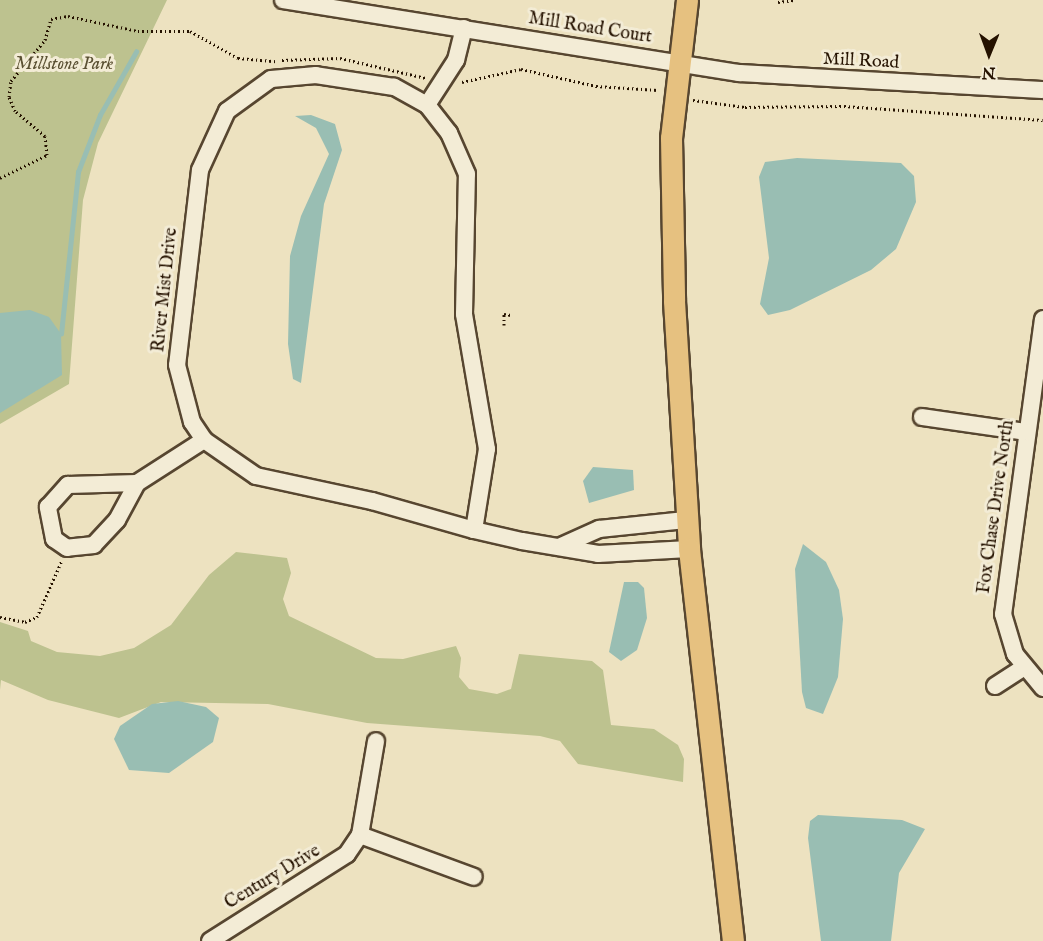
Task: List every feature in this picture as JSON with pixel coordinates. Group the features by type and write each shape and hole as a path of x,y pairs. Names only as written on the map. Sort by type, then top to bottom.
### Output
{"main road":[{"path":"687,0 677,64 671,138 674,301 688,549 733,941"}],"street":[{"name":"Mill Road Court","path":"283,0 677,64"},
{"path":"427,105 456,60 464,28"},
{"name":"Mill Road","path":"677,64 837,81 1043,90"},
{"name":"River Mist Drive","path":"204,440 182,392 179,334 200,170 227,111 271,79 316,75 394,87 427,105 449,134 467,174 464,314 487,449 474,530"},
{"name":"Fox Chase Drive North","path":"1043,319 1003,614 1024,667 1043,688"},
{"path":"922,417 1026,432"},
{"path":"137,483 84,481 55,495 48,524 54,539 67,548 94,545 107,534 137,483 204,440 256,476 474,530 598,554 688,549"},
{"path":"561,546 599,529 686,520"},
{"path":"995,686 1024,667"},
{"path":"376,741 360,835 474,878"},
{"name":"Century Drive","path":"210,941 327,870 360,835"}],"path":[{"path":"778,2 794,0"},
{"path":"0,178 47,155 45,136 15,111 9,97 11,81 45,40 51,19 58,16 138,32 190,31 238,58 340,58 430,80"},
{"path":"457,82 521,69 596,86 654,89"},
{"path":"720,105 844,106 1043,120"},
{"path":"504,325 504,314 511,315"},
{"path":"0,617 25,622 37,617 67,548"}],"green space":[{"name":"Millstone Park","path":"0,0 167,0 98,143 83,200 69,384 0,424"},
{"path":"236,552 287,558 291,573 283,599 289,616 376,658 403,659 456,646 461,658 459,677 469,689 497,694 511,689 519,654 592,661 603,670 611,725 654,729 678,745 684,759 683,782 578,764 560,741 540,736 367,723 268,704 161,702 119,718 48,700 1,680 0,690 0,622 28,631 31,641 57,652 100,656 134,648 171,625 209,575"}],"water":[{"path":"311,115 335,124 342,150 324,204 301,383 293,379 288,344 290,256 301,216 329,154 316,128 295,116"},
{"path":"797,158 901,163 914,176 916,202 896,249 871,270 790,310 768,315 760,304 769,258 759,177 765,162"},
{"path":"30,310 49,317 61,334 62,375 0,413 0,313"},
{"path":"593,467 633,470 634,490 589,503 583,481"},
{"path":"803,544 826,562 839,590 843,619 838,677 823,714 806,708 802,692 795,569"},
{"path":"624,582 638,582 644,588 647,618 637,650 621,661 609,652"},
{"path":"178,701 206,707 219,718 213,742 169,773 129,770 114,739 120,726 152,704"},
{"path":"818,815 902,820 925,829 899,873 891,941 821,941 808,838 810,821"}],"waterway":[{"path":"61,334 78,172 100,115 136,52"}]}
